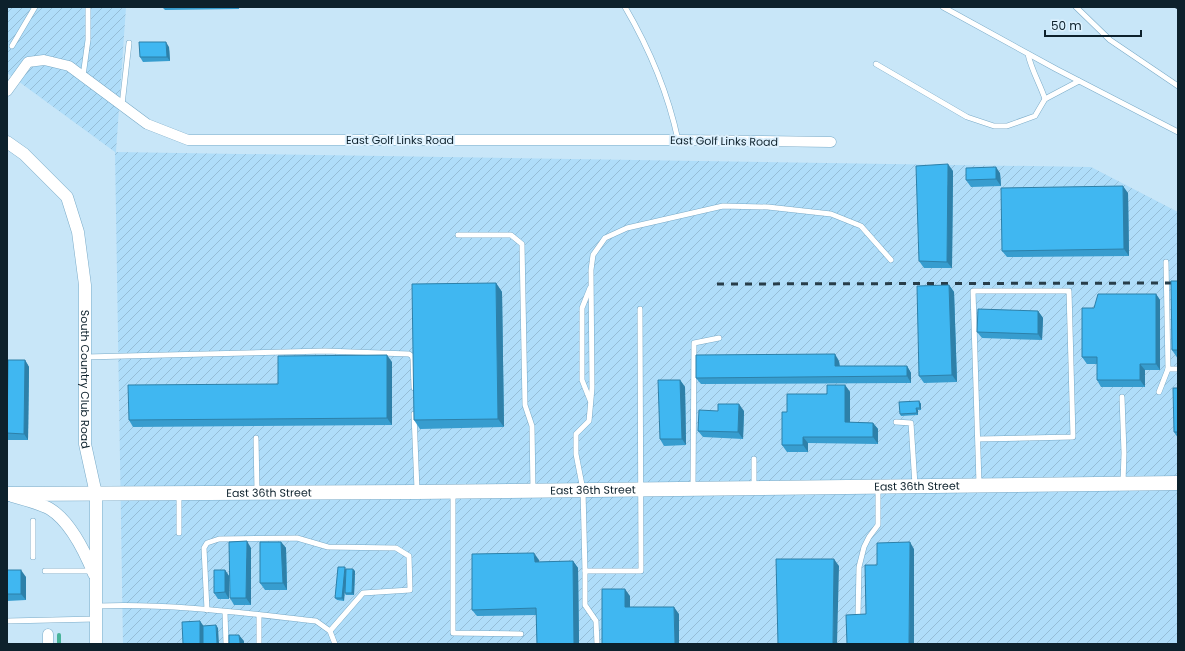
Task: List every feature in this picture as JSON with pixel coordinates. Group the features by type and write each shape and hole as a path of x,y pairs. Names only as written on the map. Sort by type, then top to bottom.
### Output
{"main road":[{"name":"East 36th Street","path":"7,494 417,492 1178,483"}],"street":[{"name":"East Golf Links Road","path":"7,91 28,62 44,60 69,66 147,124 188,140 678,140 831,142"},
{"name":"South Country Club Road","path":"7,142 24,154 67,197 78,232 85,285 84,357 86,444 96,494 94,574 96,644"},
{"path":"7,494 50,509 69,527 85,552 94,574"}],"lane":[{"path":"12,46 35,7"},
{"path":"83,76 88,40 88,7"},
{"path":"625,7 640,32 652,59 673,119 678,140"},
{"path":"943,7 1079,82 1178,132"},
{"path":"1076,7 1110,40 1178,86"},
{"path":"122,106 129,43"},
{"path":"1028,54 1030,63 1045,99"},
{"path":"876,64 966,117 994,126 1007,126 1035,116 1045,99 1079,82"},
{"path":"597,644 596,621 585,605 583,490 576,454 576,434 589,421 592,388 592,255 605,238 627,228 723,206 768,207 831,214 861,226 891,260"},
{"path":"458,235 511,234 522,244 525,405 532,426 533,490"},
{"path":"1159,392 1168,369 1166,262"},
{"path":"591,286 582,308 582,380 591,401"},
{"path":"978,439 1073,438 1069,291 973,291 979,485"},
{"path":"585,571 641,571 640,309"},
{"path":"693,488 694,343 719,338"},
{"path":"84,357 146,357 325,352 409,354 413,359 414,390"},
{"path":"1168,369 1178,369"},
{"path":"1122,397 1124,452 1123,484"},
{"path":"414,406 417,492"},
{"path":"896,422 911,423 916,486"},
{"path":"256,438 257,493"},
{"path":"754,459 754,488"},
{"path":"858,615 859,567 864,547 878,525 878,486"},
{"path":"453,491 453,633 521,634"},
{"path":"179,493 179,533"},
{"path":"33,557 34,521"},
{"path":"207,610 204,548 208,542 219,539 297,538 328,547 396,548 409,556 410,590 363,593 330,631"},
{"path":"45,571 94,574"},
{"path":"96,606 124,605 207,610 316,621 330,631 335,644 341,644"},
{"path":"225,612 226,644"},
{"path":"258,644 259,615"},
{"path":"7,621 96,619"}],"shaded area":[{"path":"7,7 126,7 116,152 1091,167 1178,212 1178,644 123,644 115,152 7,73"}],"building":[{"path":"139,42 166,42 167,57 140,57"},
{"path":"948,164 947,262 919,261 916,166"},
{"path":"996,167 996,179 966,180 966,168"},
{"path":"1123,186 1124,249 1002,251 1001,188"},
{"path":"1171,281 1178,281 1178,350 1172,350"},
{"path":"496,283 498,419 414,420 412,284"},
{"path":"949,285 952,375 919,376 917,286"},
{"path":"1098,294 1156,294 1156,364 1140,364 1140,380 1097,380 1097,357 1082,357 1082,308 1094,308"},
{"path":"978,309 1038,311 1038,334 977,332"},
{"path":"835,354 835,366 907,366 907,376 696,378 696,355"},
{"path":"387,355 387,418 129,420 128,385 278,384 278,356"},
{"path":"8,360 25,360 24,434 7,433"},
{"path":"658,380 680,380 682,439 660,439"},
{"path":"827,385 845,385 845,422 873,423 873,437 803,437 803,445 782,445 782,412 787,412 787,394 827,394"},
{"path":"1173,388 1178,388 1178,432 1174,432"},
{"path":"919,401 920,408 916,408 917,413 900,414 899,402"},
{"path":"718,404 739,404 738,432 698,431 699,410 718,411"},
{"path":"247,541 246,598 230,598 229,542"},
{"path":"260,542 281,542 283,583 260,583"},
{"path":"910,542 909,644 847,644 846,615 866,614 865,565 877,565 877,543"},
{"path":"534,553 535,562 573,561 574,644 537,644 536,608 472,610 472,554"},
{"path":"776,559 834,559 833,644 778,644"},
{"path":"338,567 345,567 342,598 335,598"},
{"path":"346,569 353,569 352,593 345,593"},
{"path":"7,570 21,570 21,594 7,594"},
{"path":"214,570 225,570 225,592 214,593"},
{"path":"602,589 625,589 625,607 674,607 675,644 602,644"},
{"path":"200,621 200,644 183,644 182,622"},
{"path":"216,625 217,644 203,644 203,626"},
{"path":"229,635 239,635 240,643 243,644 229,644"}],"waterway":[{"path":"59,635 59,644"}],"railway":[{"path":"717,284 1178,283"}]}
